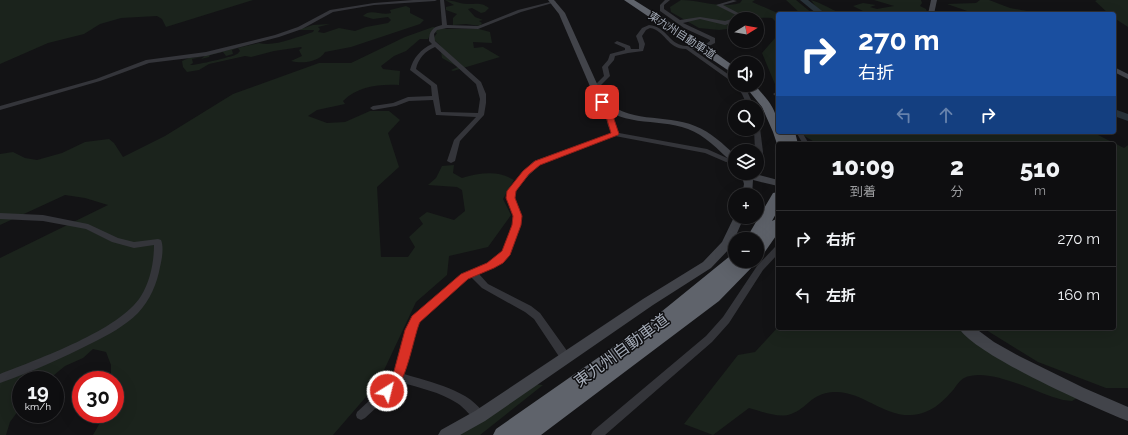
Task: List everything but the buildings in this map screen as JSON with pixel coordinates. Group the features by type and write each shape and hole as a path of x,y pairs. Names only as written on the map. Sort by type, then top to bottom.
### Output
{"highway":[{"name":"東九州自動車道","path":"628,0 693,41 728,67"},
{"name":"東九州自動車道","path":"635,0 728,60"},
{"path":"756,92 767,106 776,126"},
{"path":"764,92 776,107"},
{"path":"758,232 776,200"},
{"path":"764,242 776,226"},
{"name":"東九州自動車道","path":"503,435 652,329 699,293 728,266"},
{"name":"東九州自動車道","path":"526,435 701,306 742,268"}],"street":[{"path":"362,0 380,4"},
{"path":"0,108 98,80 148,61 206,54 277,36 300,28 332,11 380,4 435,0"},
{"path":"442,0 444,26"},
{"path":"668,0 662,5 662,10 678,22 713,39 713,42 709,44"},
{"path":"931,12 934,0"},
{"path":"451,161 458,140 481,115 483,106 481,86 432,41 432,35 437,29 444,26 467,29 480,28 500,18 552,1 562,13 599,98 608,108 628,117 672,122 690,127 704,134 728,155"},
{"path":"733,12 718,5 735,1"},
{"path":"678,22 700,18 725,23 728,22"},
{"path":"615,134 609,113 609,104 603,97 598,87 607,76 605,67 611,60 612,56 628,51 641,50 642,44 639,36 645,29 650,27 662,30 676,46 688,48 728,77"},
{"path":"617,44 628,47 628,51"},
{"path":"436,45 428,48 421,55 413,68 415,72 434,85 438,114 481,115"},
{"path":"688,48 694,46"},
{"path":"1116,70 1128,76"},
{"path":"373,108 394,105 408,99 435,98"},
{"path":"360,415 387,391 398,377 410,330 416,319 465,276 495,263 506,253 517,225 517,216 511,198 511,191 526,173 537,163 615,134 707,151 728,160"},
{"path":"764,178 776,182"},
{"path":"0,216 43,218 88,227 115,240 134,245 158,242 159,249 151,282 144,299 126,317 88,339 0,379"},
{"path":"446,435 479,416 707,265 727,244 736,224"},
{"path":"597,435 709,339 726,320 756,272 776,251"},
{"path":"472,272 485,286 528,309 537,316 566,358"},
{"path":"969,330 989,346 1026,366 1092,399 1128,414"},
{"path":"398,377 459,398 472,407 479,416"}],"shaded area":[{"path":"0,0 253,0 166,27 162,19 157,16 121,18 100,24 84,34 48,43 0,64"},
{"path":"445,0 465,4 481,4 489,8 485,12 481,13 472,8 468,9 475,17 483,20 479,21 482,23 480,26 466,24 453,25 453,18 457,14 446,10 446,7 454,5"},
{"path":"681,0 718,5 733,5 740,3 742,0 755,0 752,2 776,12 776,22 772,18 764,18 764,12 728,12 728,29 719,30 699,28 671,12 670,7"},
{"path":"786,0 796,0 811,12 799,12"},
{"path":"811,0 840,12 823,12 816,7"},
{"path":"874,0 921,0 922,3 920,6 926,9 927,12 858,12 863,11 853,6 863,3 876,5 870,7 877,9 894,6"},
{"path":"980,0 989,0 1010,8 1032,12 970,12 947,4 976,3"},
{"path":"1128,0 1128,27 1116,19 1116,12 1107,12 1095,1"},
{"path":"406,6 410,8 410,13 424,20 420,24 351,47 325,52 315,60 300,62 291,61 302,56 299,50 302,48 301,47 274,51 251,57 245,56 209,64 199,70 187,72 183,67 182,61 189,58 202,57 192,59 193,63 190,65 198,64 232,56 240,51 238,48 232,50 233,54 226,56 223,52 201,59 206,55 259,43 272,44 293,39 313,32 314,30 298,30 313,25 330,24 318,27 320,29 318,32 324,33 339,28 355,31 366,27 388,23 391,20 388,17 373,19 363,16 372,12 387,14 391,13 390,10"},
{"path":"433,27 446,29 479,29 490,32 492,43 473,42 474,48 483,47 500,57 453,71 451,70 458,67 442,58 440,45 433,39 437,33 432,31 428,39 420,39 406,51 394,56 381,66 383,69 400,71 399,85 384,85 362,89 355,92 343,101 345,104 317,110 308,116 327,123 345,122 370,111 389,111 400,120 388,133 399,167 377,187 381,257 408,257 415,247 409,237 423,224 419,218 427,212 454,220 465,211 462,190 457,187 428,185 436,178 442,166 454,165 453,173 462,178 489,173 502,175 514,180 503,199 511,215 488,247 449,256 447,275 416,302 378,383 333,435 93,435 100,423 124,423 124,371 111,371 111,365 106,352 93,349 83,358 65,366 59,371 12,371 12,419 6,435 0,435 0,258 108,205 85,198 65,195 0,225 0,154 13,152 25,158 37,160 62,153 85,142 109,139 114,143 123,157 165,136 233,94 319,63 351,63 405,37"},
{"path":"776,38 776,87 764,56 762,53"},
{"path":"801,134 1096,134 1112,142 815,142"},
{"path":"1116,144 1124,148 1128,145 1128,388 1106,388 1038,362 986,330 1116,330"},
{"path":"776,329 960,330 984,349 1077,398 1072,401 1063,400 1000,378 975,375 964,378 935,407 918,414 911,415 891,412 853,395 843,392 833,392 819,395 797,411 781,416 749,408 713,435 684,424 738,355 755,352"},
{"path":"532,384 543,385 480,435 455,435"}],"waterway":[{"path":"804,0 819,12"},
{"path":"1116,113 1128,118"}],"route":[{"path":"387,391 398,377 404,362 405,349 410,330 416,319 465,276 491,265 506,253 517,225 517,216 511,198 511,191 515,185 537,163 615,134 609,113 610,109 604,106 602,102"}]}
